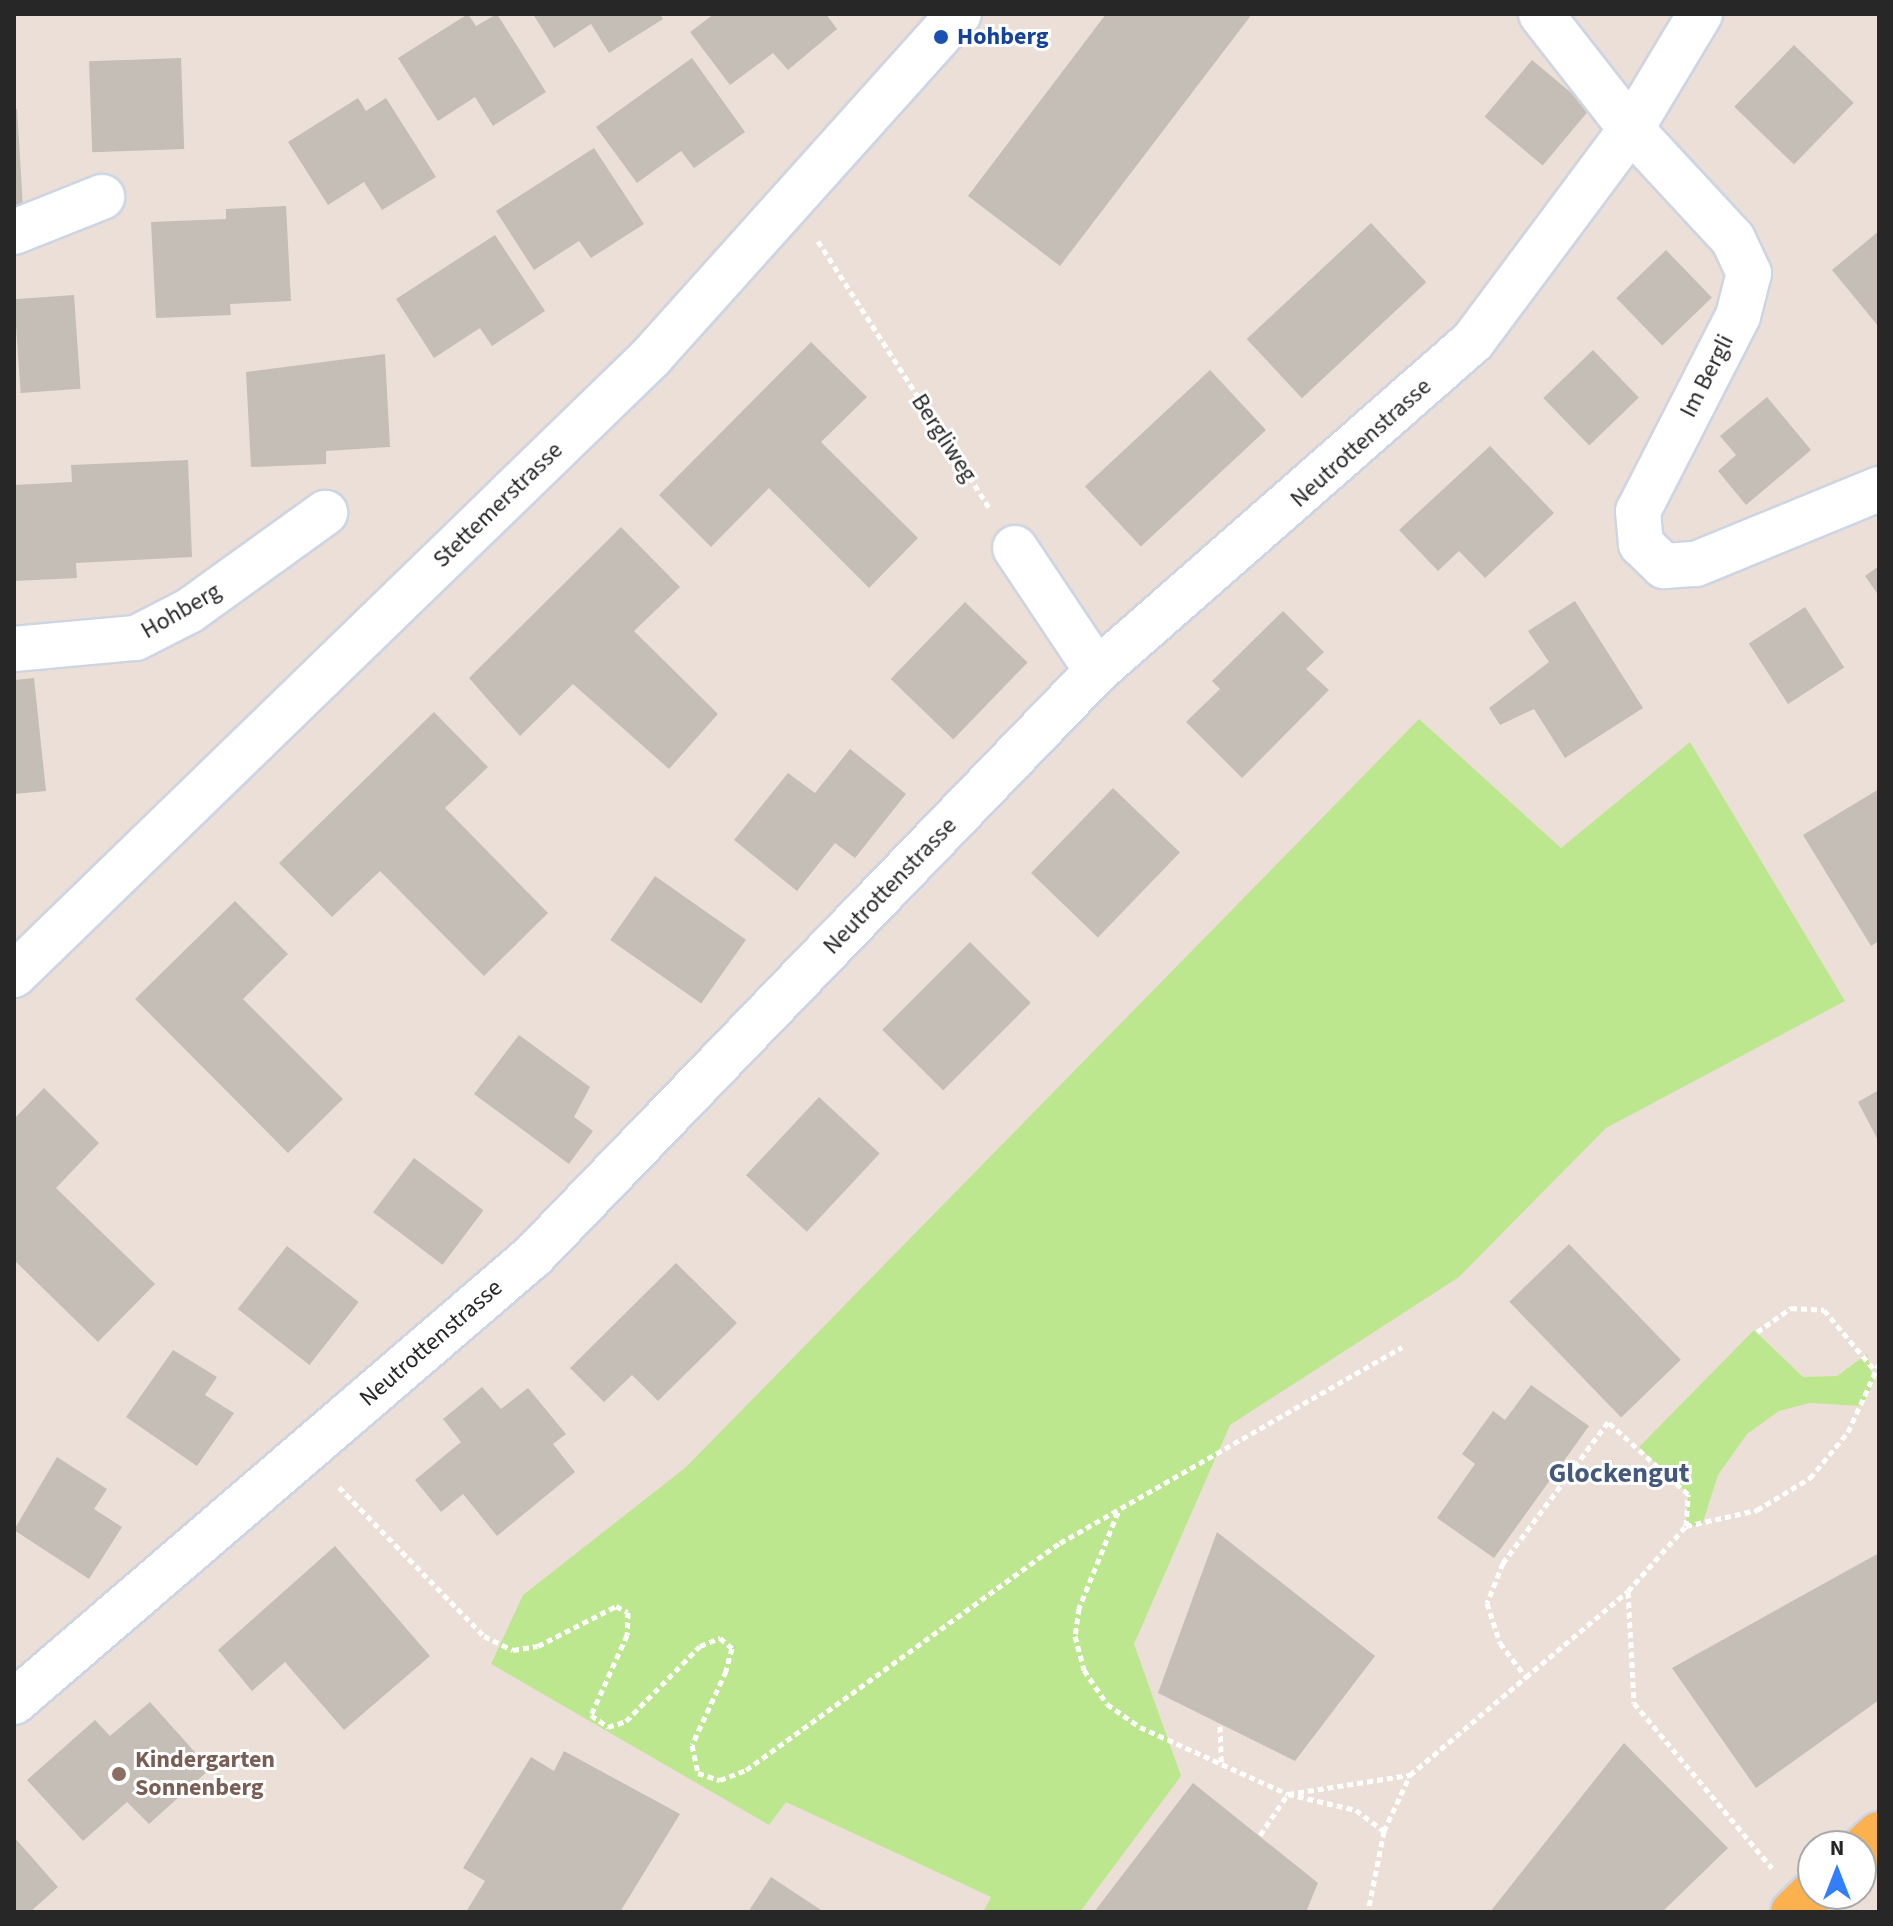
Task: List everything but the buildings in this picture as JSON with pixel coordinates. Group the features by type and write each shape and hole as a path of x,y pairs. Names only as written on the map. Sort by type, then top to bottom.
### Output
{"street":[{"name":"Stettemerstrasse","path":"14,975 651,357 794,204 959,14"},
{"name":"Im Bergli","path":"1541,14 1631,129 1733,239 1749,273 1738,316 1638,511 1641,544 1664,566 1696,564 1879,489"},
{"name":"Neutrottenstrasse","path":"14,1702 534,1255 1097,671 1473,341 1631,129 1700,14"},
{"path":"14,232 102,197"},
{"name":"Hohberg","path":"14,649 136,638 189,611 325,513"},
{"path":"1015,548 1097,671"}],"path":[{"name":"Bergliweg","path":"794,204 1015,548"},
{"path":"1368,1912 1384,1831 1410,1775 1628,1591 1686,1526 1757,1510 1810,1478 1848,1432 1874,1383 1873,1368 1824,1310 1791,1308 1757,1332"},
{"path":"307,1450 494,1641 513,1650 538,1646 616,1606 628,1612 627,1635 591,1715 608,1727 626,1721 700,1646 720,1638 732,1648 692,1745 698,1773 720,1780 746,1770 1060,1543 1402,1347"},
{"path":"1873,1368 1879,1364"},
{"path":"1526,1677 1500,1643 1487,1603 1503,1563 1608,1422 1688,1494 1686,1526"},
{"path":"1119,1510 1079,1608 1075,1636 1084,1670 1107,1704 1140,1727 1288,1794 1356,1810 1384,1831"},
{"path":"1628,1591 1634,1703 1797,1896"},
{"path":"1220,1726 1221,1763"},
{"path":"1260,1835 1288,1794 1410,1775"}],"green space":[{"path":"1419,719 1561,848 1690,742 1845,1001 1606,1128 1459,1277 1230,1425 1134,1644 1181,1776 1080,1912 983,1912 991,1897 786,1802 769,1825 491,1664 523,1595 685,1468"},
{"path":"1754,1330 1803,1377 1837,1376 1867,1354 1874,1383 1862,1406 1810,1403 1779,1411 1747,1434 1718,1475 1702,1525 1686,1526 1688,1494 1639,1447"}],"place":[{"name":"Hohberg","path":"941,37"},
{"name":"Kindergarten Sonnenberg","path":"119,1774"}],"district":[{"name":"Glockengut","path":"1619,1473"}]}
